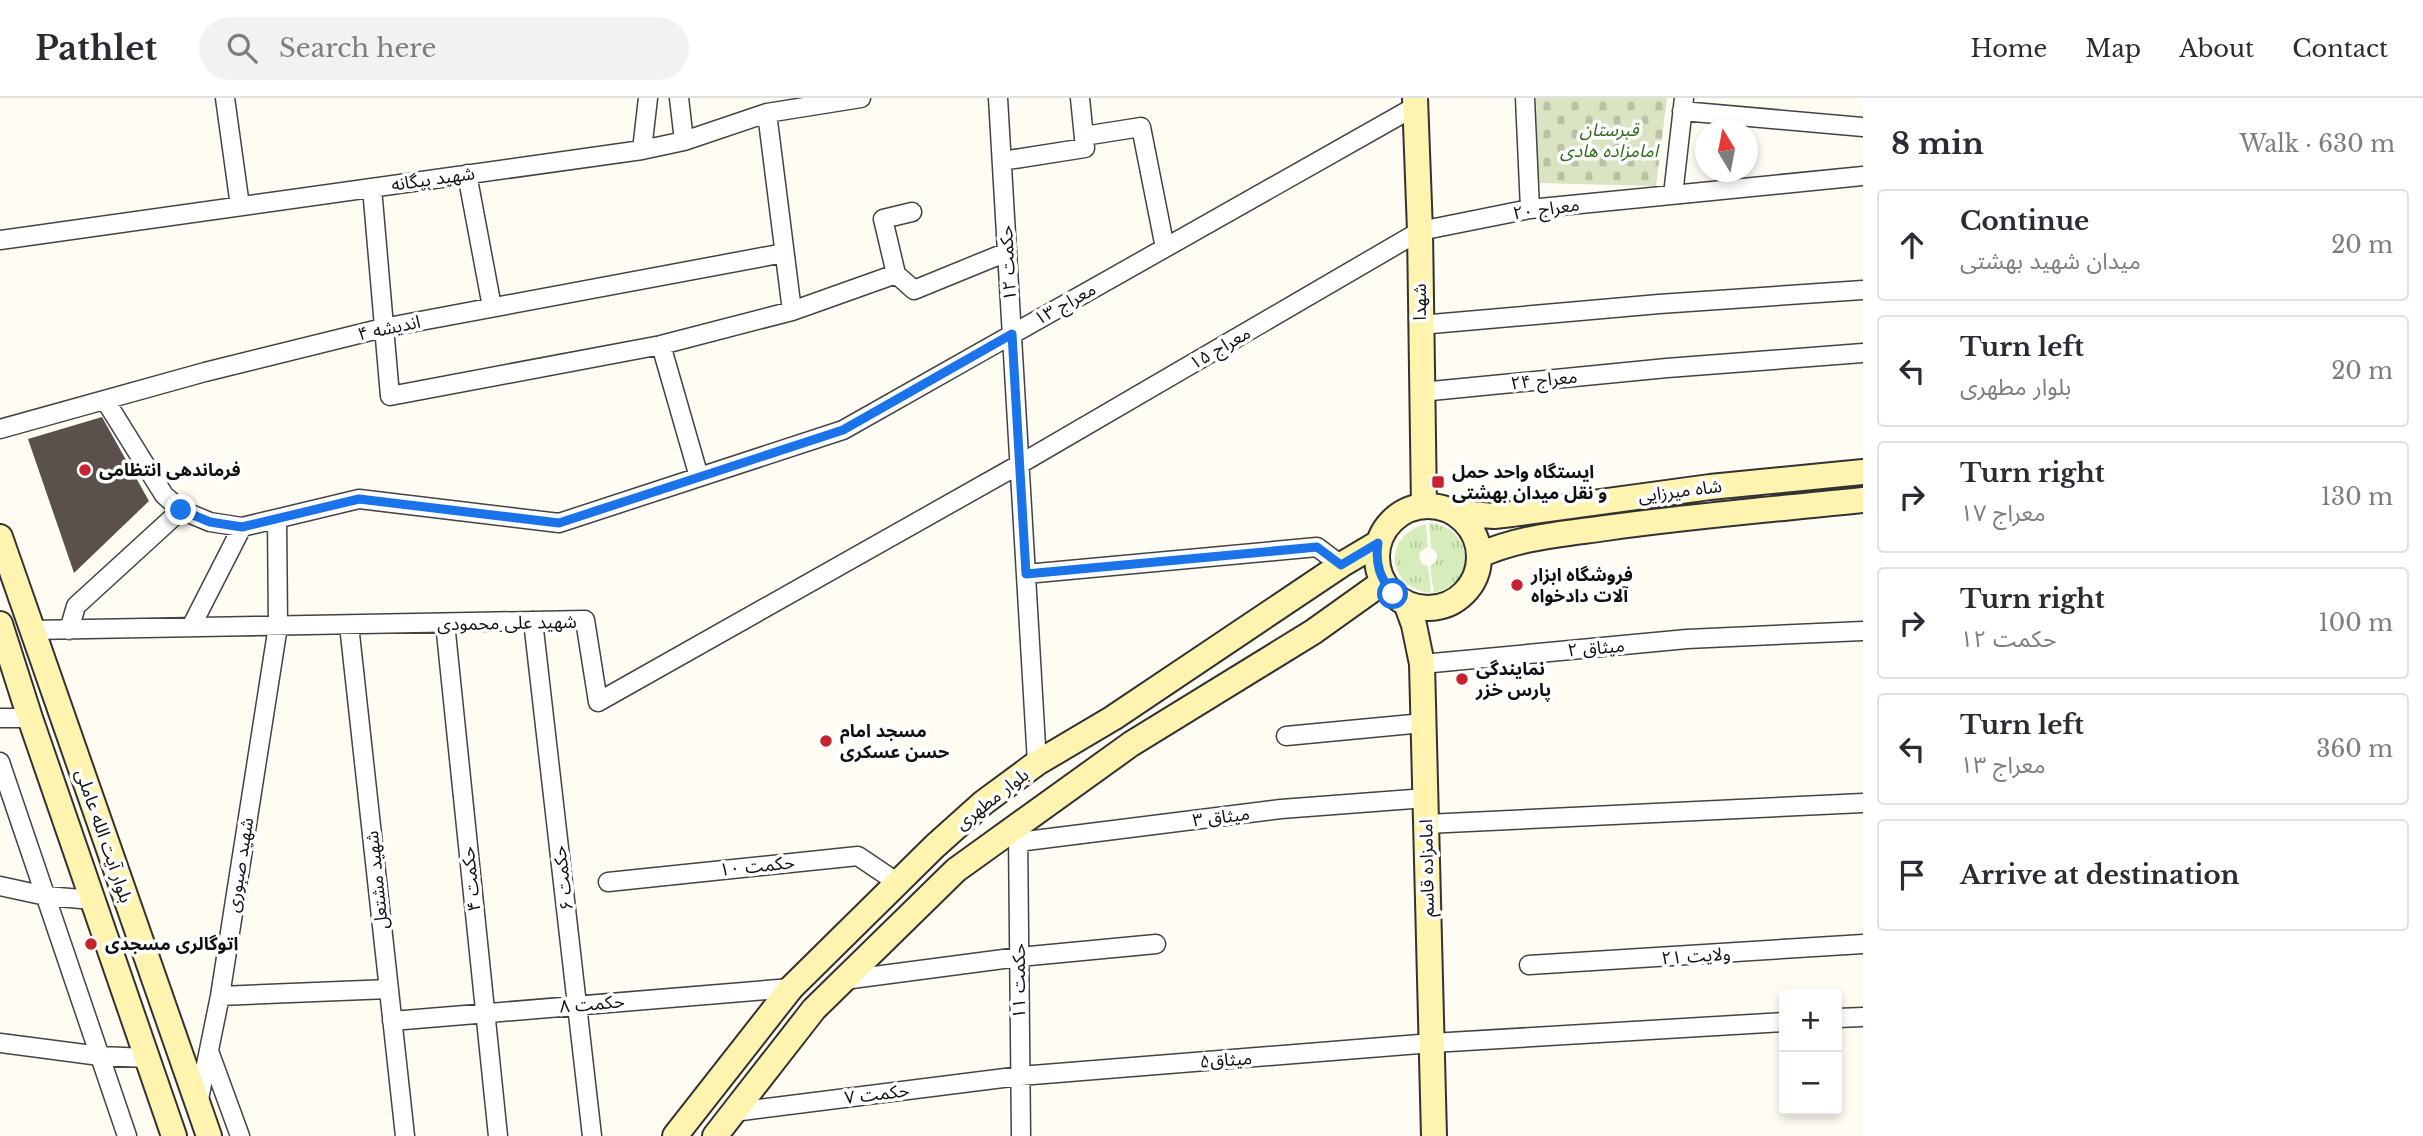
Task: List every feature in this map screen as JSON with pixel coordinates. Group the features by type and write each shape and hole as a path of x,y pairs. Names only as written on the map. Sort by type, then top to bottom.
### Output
{"street":[{"path":"225,98 240,206"},
{"path":"642,150 648,98"},
{"path":"679,98 684,141"},
{"name":"شهید بیگانه","path":"0,240 642,150 684,141 766,113 861,98"},
{"name":"حکمت ۱۲","path":"998,98 1037,763"},
{"path":"1002,161 1085,148 1080,98"},
{"path":"1525,98 1530,209"},
{"name":"شهدا","path":"1415,102 1420,232 1424,506"},
{"name":"معراج ۱۳","path":"105,400 164,495 181,510 210,522 242,527 359,499 559,523 843,430 1165,248 1415,102"},
{"path":"1673,195 1683,104 1863,127"},
{"path":"766,113 792,311"},
{"path":"1084,135 1141,127 1165,248"},
{"path":"467,174 492,307"},
{"name":"معراج ۲۰","path":"1420,232 1530,209 1863,176"},
{"path":"372,188 390,396 661,345 792,311 896,274"},
{"path":"912,212 884,219 896,274 914,290 1007,252"},
{"name":"معراج ۱۵","path":"1020,464 1420,232"},
{"name":"اندیشه ۴","path":"0,429 205,372 383,328 784,253"},
{"path":"1420,325 1659,304 1863,290"},
{"path":"661,345 699,477"},
{"name":"معراج ۲۴","path":"1421,391 1863,353"},
{"name":"شهید علی محمودی","path":"32,631 585,620 598,702 1020,464"},
{"name":"شاه میرزایی","path":"1456,513 1494,516 1710,487 1863,472"},
{"name":"شاه میرزایی","path":"1480,555 1508,543 1540,537 1635,524 1863,500"},
{"path":"1440,507 1456,513 1472,531 1480,555 1478,572 1469,588 1456,600 1439,607 1422,608 1406,603 1393,594 1383,582 1376,556 1382,533 1399,514 1411,508 1440,507"},
{"path":"69,630 76,606 181,510"},
{"name":"شهید صبوری","path":"198,1104 220,996 278,626 277,519"},
{"path":"191,627 242,527"},
{"name":"بلوار آیت‌ الله عاملی","path":"0,537 209,1136"},
{"name":"بلوار مطهری","path":"675,1136 791,988 984,803 1037,763 1113,718 1378,543"},
{"path":"1026,574 1317,547 1341,565"},
{"name":"بلوار مطهری","path":"715,1136 814,1009 956,870 1018,834 1131,744 1313,632 1383,582"},
{"name":"امامزاده قاسم","path":"1406,603 1414,625 1422,664 1434,1136"},
{"path":"1422,664 1428,652 1430,624 1439,607"},
{"name":"حکمت ۶","path":"533,621 592,1136"},
{"name":"حکمت ۴","path":"444,623 498,1136"},
{"name":"بلوار آیت‌ الله عاملی","path":"0,624 174,1136"},
{"name":"شهید مشتعل","path":"349,625 405,1136"},
{"name":"میثاق ۲","path":"1422,664 1687,639 1863,631"},
{"path":"0,718 30,718"},
{"path":"1286,736 1423,723"},
{"path":"0,762 127,1136"},
{"name":"میثاق ۳","path":"1018,834 1426,798"},
{"path":"1426,824 1863,803"},
{"name":"حکمت ۱۱","path":"1018,834 1021,1136"},
{"name":"حکمت ۱۰","path":"608,883 858,856 898,883"},
{"path":"0,886 46,896 93,900"},
{"path":"845,934 867,957"},
{"path":"844,979 1019,957 1156,944"},
{"name":"ولایت ۲۱","path":"1529,965 1863,944"},
{"name":"حکمت ۸","path":"392,1021 791,988"},
{"path":"220,996 389,989"},
{"path":"1842,1018 1863,1017"},
{"name":"میثاق۵","path":"1020,1076 1432,1043 1779,1021"},
{"path":"0,1043 100,1056 147,1058"},
{"path":"209,1050 240,1136"},
{"name":"حکمت ۷","path":"734,1112 1020,1076"}],"green space":[{"name":"قبرستان امامزاده هادی","path":"1536,98 1667,98 1656,186 1538,183"},
{"path":"1429,523 1444,527 1455,534 1462,544 1465,556 1464,568 1458,578 1448,587 1434,593 1430,566 1437,557 1431,548"},
{"path":"1426,524 1428,547 1420,552 1419,557 1422,563 1428,566 1431,593 1416,589 1405,582 1395,561 1396,549 1402,539 1412,530"}],"building":[{"name":"فرماندهی انتظامی","path":"102,417 149,501 74,573 28,439"}],"place":[{"name":"فرماندهی انتظامی","path":"85,470"},
{"name":"ایستگاه واحد حمل و نقل میدان بهشتی","path":"1438,482"},
{"name":"فروشگاه ابزار آلات دادخواه","path":"1517,585"},
{"name":"نمایندگی پارس خزر","path":"1462,679"},
{"name":"مسجد امام حسن عسکری","path":"826,741"},
{"name":"اتوگالری مسجدی","path":"91,944"}],"route":[{"path":"181,510 210,522 242,527 359,499 559,523 843,430 1012,334 1026,574 1317,547 1341,565 1378,543 1378,569 1383,582 1393,594"}]}
